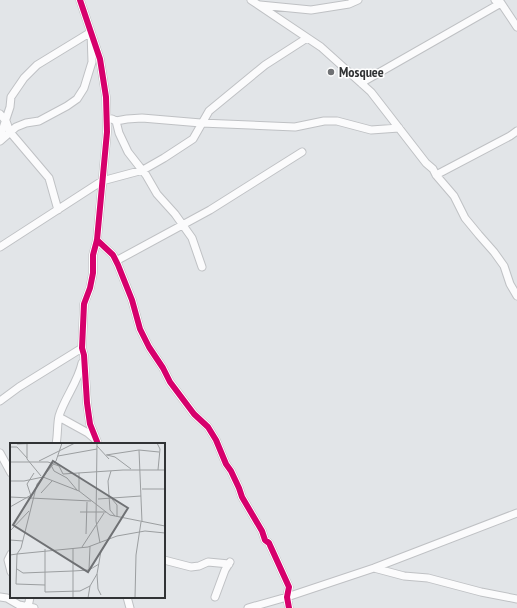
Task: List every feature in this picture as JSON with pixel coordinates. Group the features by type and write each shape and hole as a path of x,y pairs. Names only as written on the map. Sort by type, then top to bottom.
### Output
{"street":[{"path":"80,0 100,59 106,98 107,132 97,240 93,255 93,272 90,288 84,304 83,352 87,403 90,424 98,443"},
{"path":"251,0 321,47 371,92 426,163 433,169 436,175 454,196 466,218 504,266 510,284 517,296"},
{"path":"258,5 312,10 350,4 358,0"},
{"path":"361,83 498,2 517,27"},
{"path":"0,136 6,121 11,97 24,78 37,65 91,32"},
{"path":"0,141 16,127 26,123 39,121 57,112 77,99 84,88 92,62 91,32"},
{"path":"0,247 102,181 143,170 193,139 209,111 265,64 307,38"},
{"path":"0,114 6,121 10,132 49,178 58,210"},
{"path":"106,114 116,121 119,133 128,152 143,170 157,194 175,214 182,226 192,238 202,267"},
{"path":"116,121 142,118 295,128 324,121 337,121 371,130 399,128"},
{"path":"436,175 517,131"},
{"path":"116,261 210,210 302,152"},
{"path":"97,240 113,255 116,261 132,300 140,329 149,347 163,368 170,382 194,414 208,427 216,440 242,497 262,531 265,540 269,543 280,566 289,587 287,597 289,608"},
{"path":"0,401 19,387 83,352"},
{"path":"56,443 59,418 80,371 83,352"},
{"path":"59,418 88,433 98,443"},
{"path":"0,453 10,471"},
{"path":"248,608 263,606 374,568 517,513"},
{"path":"10,556 8,560 10,568"},
{"path":"165,560 191,567 199,566 208,562 230,563 215,597"},
{"path":"374,568 404,576 428,578 481,592 517,599"},
{"path":"0,597 7,598 20,607 31,608 30,598"},
{"path":"126,598 130,608"}],"cycle path":[{"path":"80,0 100,59 106,97 107,132 97,240 93,255 93,273 90,288 84,304 82,348 84,355 90,424 98,443"},
{"path":"97,240 113,255 118,265 132,300 140,329 149,347 163,368 170,382 194,414 208,427 216,440 242,497 262,531 265,540 269,543 289,587 287,597 289,608"}],"place":[{"name":"Mosquee","path":"331,72"}]}
